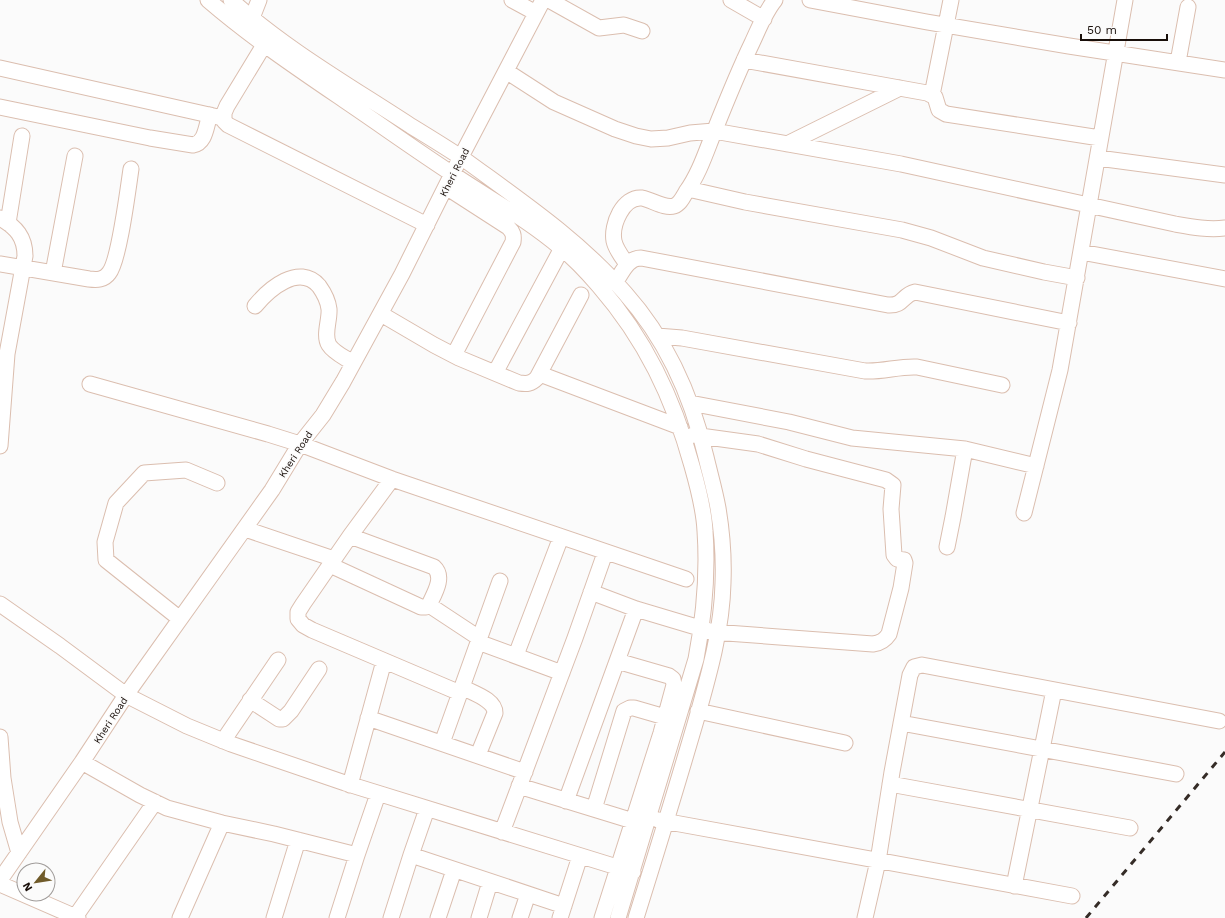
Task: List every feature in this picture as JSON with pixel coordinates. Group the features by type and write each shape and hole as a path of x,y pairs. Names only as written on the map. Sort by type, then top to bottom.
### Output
{"street":[{"path":"208,0 264,45 455,170 567,236 595,262 644,316 680,378 690,403 689,433 705,529 706,580 710,631 698,711 658,820 626,870 602,918"},
{"path":"231,0 252,18 514,214 562,248 596,283 628,322 643,345 689,433"},
{"path":"252,18 259,0"},
{"path":"512,0 539,6"},
{"path":"549,0 599,28 624,25 642,31"},
{"path":"731,0 764,19"},
{"path":"627,264 617,250 614,241 613,231 617,220 626,204 633,199 642,198 669,206 675,206 680,201 701,164 744,60 775,0"},
{"path":"810,0 947,25 1225,70"},
{"path":"932,95 951,0"},
{"path":"1024,513 1060,370 1125,0"},
{"name":"Kheri Road","path":"0,880 82,762 126,695 272,490 300,444 323,415 381,314 539,6"},
{"path":"1178,62 1188,6"},
{"path":"0,107 150,138 193,145 199,144 216,116 227,106 264,45"},
{"path":"744,60 932,95 936,100 939,110 946,114 1100,138"},
{"path":"0,68 216,116 228,125 427,226"},
{"path":"506,72 554,102 615,129 636,136 668,138 690,133 714,131 901,164 1181,225 1207,229 1225,228"},
{"path":"787,144 900,88"},
{"path":"0,446 5,332 23,268 25,247 21,235 14,227 4,221 22,136"},
{"path":"53,273 75,156"},
{"path":"1098,158 1225,175"},
{"path":"0,264 98,280 105,277 111,272 114,262 131,169"},
{"path":"454,355 513,242 514,237 508,227 455,170"},
{"path":"688,189 745,202 907,232 931,238 983,258 1077,278"},
{"path":"495,373 562,248"},
{"path":"1081,252 1225,279"},
{"path":"615,283 632,259 641,258 888,305 899,304 910,293 915,292 1069,322"},
{"path":"255,306 267,292 286,280 300,277 311,280 321,290 327,302 329,310 327,332 328,344 332,349 353,363"},
{"path":"381,314 454,355 519,383 526,384 533,383 540,374 581,295"},
{"path":"657,336 682,338 865,371 885,371 904,366 917,367 1002,384"},
{"path":"540,374 689,433 775,448 806,459 886,480 893,484 891,509 894,555 897,559 904,560 905,563 901,588 891,629 886,640 880,643 873,644 710,631 636,609 591,592"},
{"path":"90,384 300,444 392,479 561,536 605,553 686,579"},
{"path":"690,403 789,422 852,438 965,449 1036,466"},
{"path":"946,547 965,449"},
{"path":"180,618 106,560 105,542 116,503 144,473 186,470 217,483"},
{"path":"392,479 303,604 298,612 298,620 303,626 384,661 491,702 495,708 495,713 478,755"},
{"path":"245,528 332,562 421,607 426,608 429,605 439,579 438,570 434,567 350,536"},
{"path":"516,655 561,536"},
{"path":"502,832 562,673 605,553"},
{"path":"442,743 500,581"},
{"path":"0,604 126,695 187,726 223,741 350,785 626,870"},
{"path":"429,605 479,640 562,673"},
{"path":"566,801 636,609"},
{"path":"636,918 688,689 696,659 710,631"},
{"path":"223,741 278,660"},
{"path":"350,785 384,661"},
{"path":"617,661 669,676 673,679 674,685 633,821 618,918"},
{"path":"865,918 878,861 890,784 910,675 914,667 922,665 1219,720"},
{"path":"250,700 279,719 283,719 292,711 319,669"},
{"path":"1014,886 1054,690"},
{"path":"594,809 624,712 627,709 634,708 665,717"},
{"path":"698,711 845,743"},
{"path":"368,718 525,772"},
{"path":"901,723 1176,774"},
{"path":"0,736 3,778 10,822 6,828 19,853"},
{"path":"82,762 140,796 179,811 222,823 357,855"},
{"path":"890,784 1130,828"},
{"path":"519,786 633,821"},
{"path":"337,918 378,794"},
{"path":"0,884 76,917 155,802"},
{"path":"391,918 410,855 427,809"},
{"path":"658,820 1072,896"},
{"path":"180,918 222,823"},
{"path":"274,918 298,840"},
{"path":"410,855 528,894 562,912 580,856"},
{"path":"438,918 454,870"},
{"path":"479,918 490,882"},
{"path":"520,918 528,894"}],"railway":[{"path":"1086,918 1225,752"}]}
